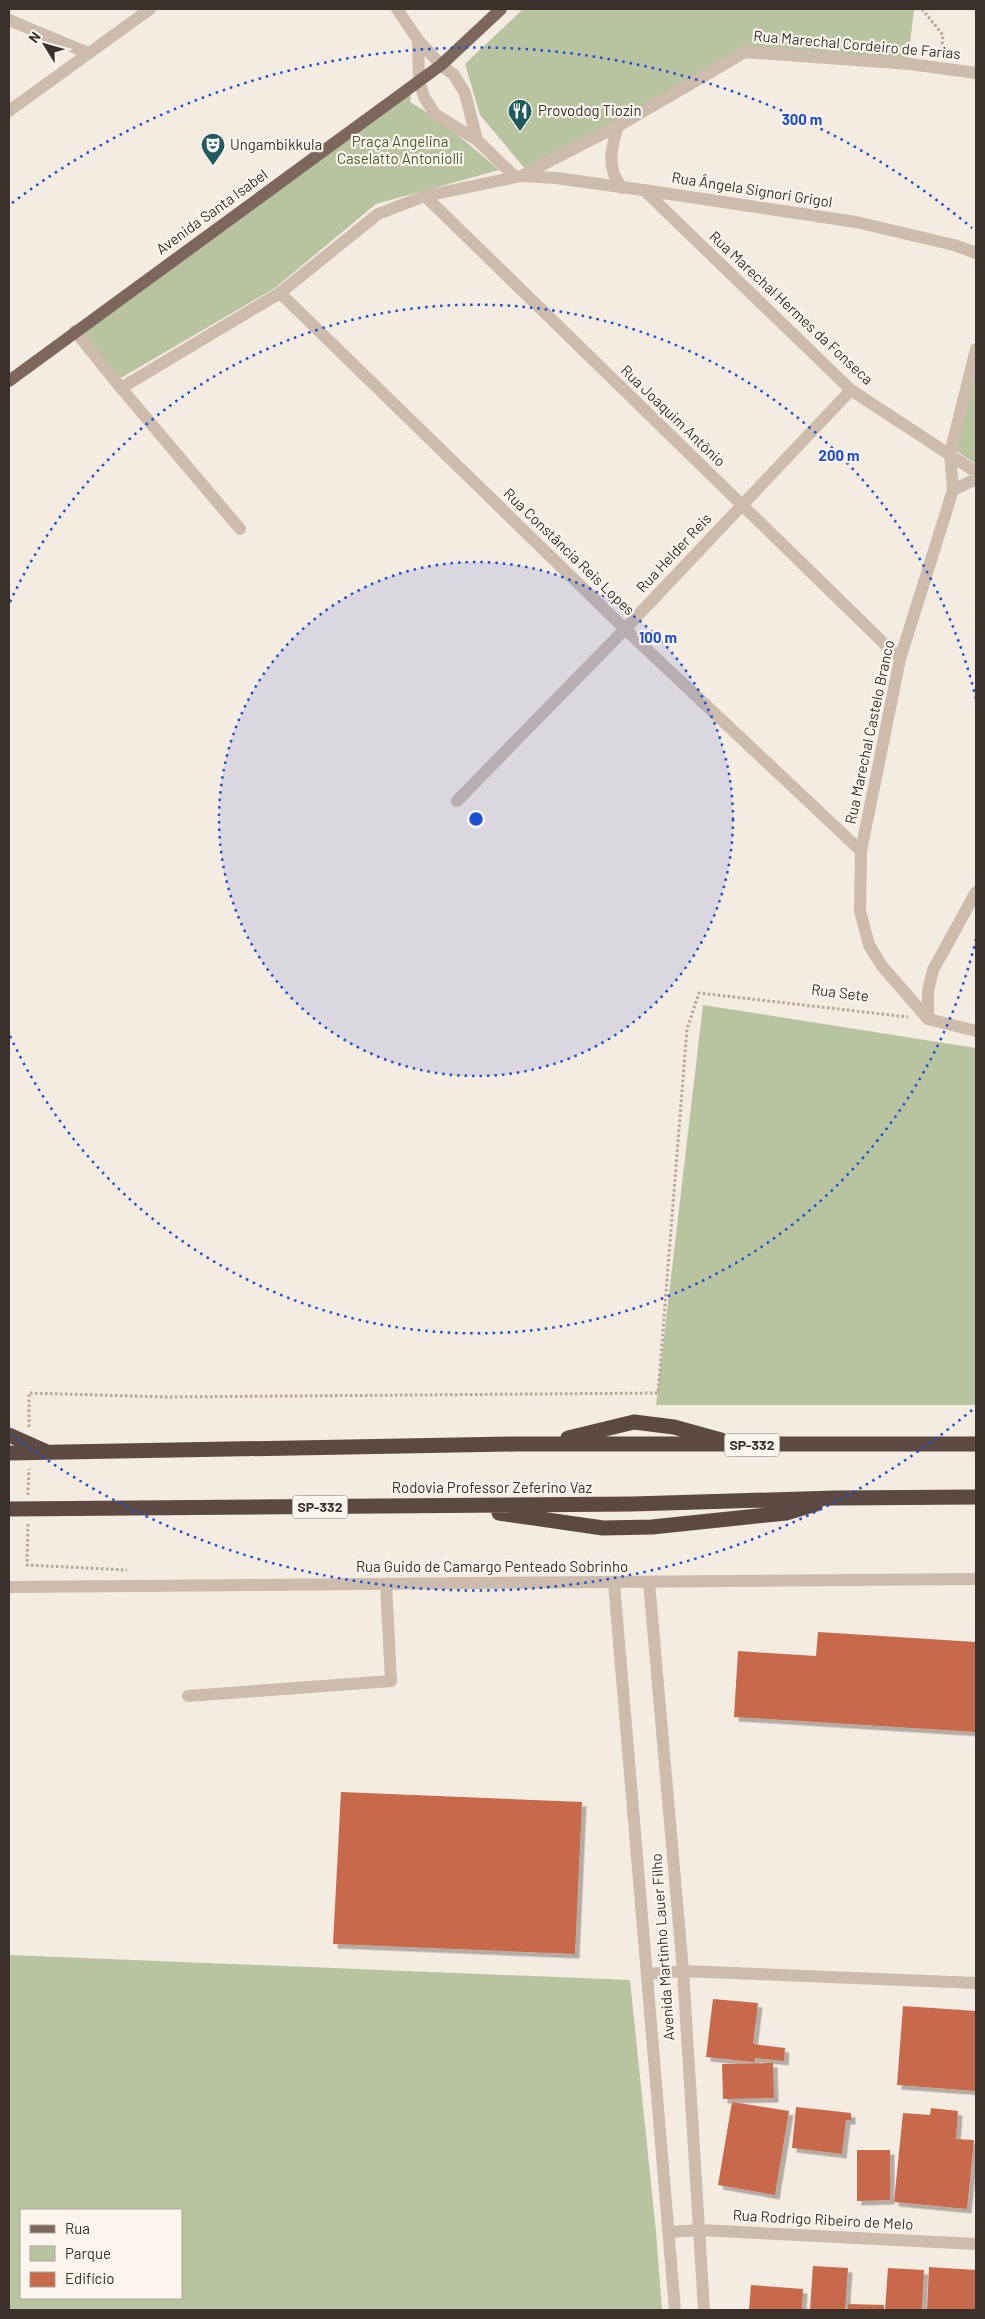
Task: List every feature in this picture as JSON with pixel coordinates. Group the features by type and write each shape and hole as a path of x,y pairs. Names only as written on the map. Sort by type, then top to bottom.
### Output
{"highway":[{"path":"527,1445 573,1438 634,1422 674,1427 725,1441 750,1445"},
{"path":"9,1435 51,1454"},
{"name":"SP-332","path":"9,1453 51,1454 527,1445 976,1444"},
{"name":"Rodovia Professor Zeferino Vaz","path":"9,1508 632,1504 835,1498 976,1497"},
{"path":"448,1506 603,1528 652,1527 786,1513 835,1498"}],"main road":[{"name":"Avenida Santa Isabel","path":"9,381 441,66 501,9"}],"street":[{"path":"9,112 88,52 150,9"},
{"path":"397,9 418,40 441,66 454,75 465,93 476,140"},
{"path":"9,20 88,52"},
{"path":"418,40 419,81 424,97 435,114 476,140 518,177"},
{"name":"Rua Marechal Cordeiro de Farias","path":"121,388 280,293 378,214 425,196 518,177 618,126 748,51 940,68 976,73"},
{"path":"618,126 611,149 611,168 622,188"},
{"name":"Rua Ângela Signori Grigol","path":"518,177 556,178 856,222 954,245 976,253"},
{"name":"Rua Marechal Hermes da Fonseca","path":"643,190 851,390 976,472"},
{"name":"Rua Joaquim Antônio","path":"425,196 900,659"},
{"name":"Rua Constância Reis Lopes","path":"280,293 625,629 861,851"},
{"path":"75,332 240,530"},
{"name":"Rua Marechal Castelo Branco","path":"928,1020 882,966 869,945 860,910 861,851 900,659 953,490 950,454 976,349"},
{"name":"Rua Helder Reis","path":"458,801 625,629 851,390"},
{"path":"953,490 976,479"},
{"path":"976,892 933,970 928,992 928,1020 976,1031"},
{"name":"Rua Guido de Camargo Penteado Sobrinho","path":"9,1586 976,1579"},
{"name":"Avenida Martinho Lauer Filho","path":"649,1582 683,1971 704,2310"},
{"name":"Avenida Martinho Lauer Filho","path":"614,1583 675,2310"},
{"path":"188,1696 391,1681 386,1584"},
{"path":"648,1974 683,1971 976,1983"},
{"name":"Rua Rodrigo Ribeiro de Melo","path":"669,2232 700,2230 976,2244"}],"path":[{"path":"922,9 943,35 940,68"},
{"name":"Rua Sete","path":"29,1433 29,1393 167,1397 658,1393 687,1029 699,993 928,1020"},
{"path":"28,1505 29,1462"},
{"path":"28,1522 27,1565 128,1570"}],"green space":[{"path":"523,9 914,9 908,61 746,49 526,170 480,115 465,64"},
{"name":"Praça Angelina Caselatto Antoniolli","path":"413,83 410,102 445,125 499,170 376,204 275,288 119,379 82,333"},
{"path":"976,368 976,464 955,450"},
{"path":"703,1005 976,1048 976,1405 656,1405"},
{"path":"9,1955 630,1980 656,2232 662,2310 9,2310"}],"building":[{"path":"818,1632 976,1642 976,1732 734,1717 738,1651 816,1656"},
{"path":"341,1792 582,1802 575,1954 333,1944"},
{"path":"713,1999 758,2003 753,2044 785,2048 784,2061 755,2058 754,2062 706,2057"},
{"path":"903,2006 976,2011 976,2091 897,2085"},
{"path":"773,2063 774,2098 723,2099 722,2064"},
{"path":"732,2102 789,2111 775,2195 718,2185"},
{"path":"796,2107 851,2113 851,2120 846,2120 842,2154 792,2148"},
{"path":"931,2108 958,2111 956,2139 974,2140 967,2209 894,2202 903,2113 930,2115"},
{"path":"857,2150 890,2150 890,2200 857,2201"},
{"path":"813,2266 848,2268 845,2310 810,2310"},
{"path":"929,2267 976,2270 976,2310 927,2310"},
{"path":"888,2268 924,2270 922,2310 885,2310"},
{"path":"751,2285 803,2289 802,2310 749,2310"},
{"path":"848,2304 884,2305 884,2310 848,2310"}],"place":[{"name":"Provodog Tiozin","path":"520,132"},
{"name":"Ungambikkula","path":"213,166"}]}
